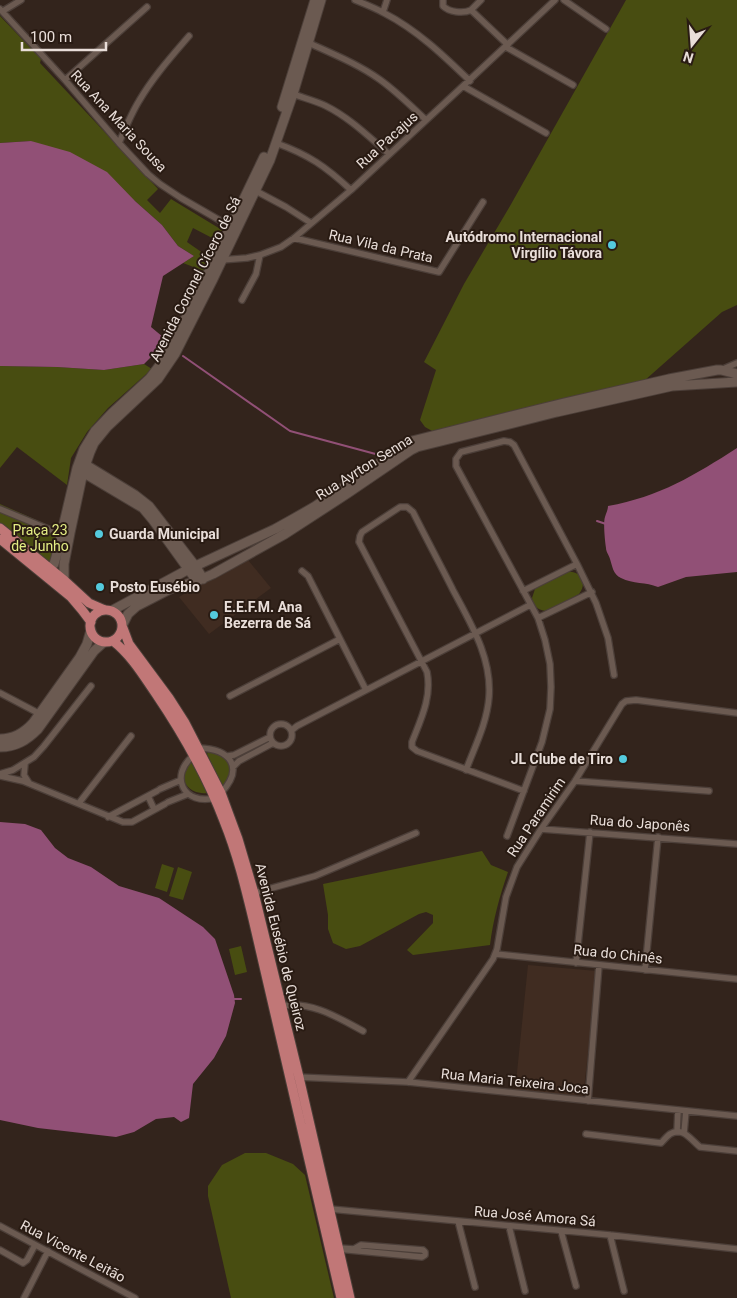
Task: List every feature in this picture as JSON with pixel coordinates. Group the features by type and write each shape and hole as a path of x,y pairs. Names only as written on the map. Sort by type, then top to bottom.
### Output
{"main road":[{"path":"0,528 89,603 119,616 123,626 120,636 108,642 96,638 82,610 71,597 0,539"},
{"path":"91,626 96,614 108,610"},
{"name":"Avenida Eusébio de Queiroz","path":"123,626 128,644 169,698 185,723 196,752 238,839 254,892 281,1006 341,1298"},
{"name":"Avenida Eusébio de Queiroz","path":"108,642 126,651 196,752"},
{"name":"Avenida Eusébio de Queiroz","path":"218,796 243,879 330,1209 350,1298"}],"street":[{"path":"1,10 21,0"},
{"name":"Avenida Coronel Cícero de Sá","path":"64,580 63,570 84,449 95,431 150,378 162,363 219,259 278,123 315,0"},
{"name":"Avenida Coronel Cícero de Sá","path":"234,228 256,191 276,143 322,0"},
{"path":"355,0 383,12 422,38 470,81"},
{"path":"383,12 387,0"},
{"path":"443,0 443,6 446,9 461,12 471,10 481,0"},
{"name":"Rua Pacajus","path":"219,259 247,258 260,255 281,247 294,238 312,224 470,81 555,0"},
{"path":"564,0 606,29"},
{"path":"65,80 147,7"},
{"name":"Rua Ana Maria Sousa","path":"1,10 148,174 181,198 234,228"},
{"path":"471,10 507,46 573,85"},
{"path":"119,143 134,110 147,88 189,36"},
{"path":"309,43 352,63 378,78 401,96 426,120"},
{"path":"464,86 546,134"},
{"path":"293,94 325,105 338,112 389,154"},
{"path":"276,143 308,156 332,172 350,190"},
{"path":"256,191 312,224"},
{"name":"Rua Vila da Prata","path":"294,238 439,272 483,202"},
{"path":"242,300 256,274 260,255"},
{"path":"733,383 735,368"},
{"name":"Rua Ayrton Senna","path":"108,610 275,529 415,444 461,428 669,379 735,368"},
{"name":"Rua Ayrton Senna","path":"123,626 128,614 137,606 170,589 200,580 285,534 405,454 415,444 672,386 733,383"},
{"path":"507,836 545,732 551,698 551,675 548,652 538,618 456,466 456,459 461,452 504,441 514,445 592,592 610,648 614,675"},
{"path":"81,467 143,508 200,580"},
{"name":"Avenida Coronel Cícero de Sá","path":"49,568 55,561 61,532 81,467"},
{"path":"466,770 484,724 489,695 488,667 476,634 413,512 410,508 398,508 362,532 359,542 427,672 428,691 426,703 412,742 412,747 417,751 466,770 524,791"},
{"path":"0,509 58,533 61,532"},
{"path":"523,591 578,564"},
{"path":"302,571 308,576 366,690"},
{"path":"538,618 592,592"},
{"path":"292,730 530,606"},
{"path":"0,747 17,744 38,729 84,651 91,626"},
{"path":"230,696 340,638"},
{"path":"0,739 17,736 26,730 94,651 108,642"},
{"path":"0,775 25,764 34,757 91,686"},
{"path":"0,693 40,714"},
{"name":"Rua Paramirim","path":"408,1082 491,963 496,954 503,907 517,867 541,829 576,781 621,706 626,701 636,700 737,712"},
{"path":"276,724 283,724 292,730 292,738 288,744 280,746 273,743 270,737 271,730 276,724"},
{"path":"79,803 131,736"},
{"path":"228,756 234,755 270,737"},
{"path":"233,767 273,743"},
{"path":"244,750 247,757"},
{"path":"196,752 221,752 228,756 233,767 232,774 218,796 206,800 196,799 188,794 181,780 182,770 186,761 196,752"},
{"path":"25,764 24,775 29,783"},
{"path":"0,775 29,783 108,817 128,823 188,794"},
{"path":"108,817 181,780"},
{"path":"576,781 709,791"},
{"path":"148,796 154,809"},
{"path":"119,811 117,816 119,821"},
{"name":"Rua do Japonês","path":"541,829 737,844"},
{"path":"576,962 590,832"},
{"path":"254,892 314,876 416,833"},
{"path":"645,970 658,837"},
{"name":"Rua do Chinês","path":"496,954 737,979"},
{"path":"588,1101 599,965"},
{"path":"281,1006 292,1004 320,1009 363,1031"},
{"name":"Rua Maria Teixeira Joca","path":"295,1078 408,1082 737,1116"},
{"path":"677,1132 678,1110"},
{"path":"684,1133 686,1111"},
{"path":"586,1134 661,1143 671,1134 677,1132 689,1136 700,1147 737,1151"},
{"name":"Rua José Amora Sá","path":"330,1209 610,1235 737,1249"},
{"path":"458,1221 475,1287"},
{"name":"Rua Vicente Leitão","path":"0,1226 135,1298"},
{"path":"509,1226 525,1291"},
{"path":"561,1231 576,1286"},
{"path":"610,1235 624,1291"},
{"path":"0,1250 23,1263 27,1260 35,1245"},
{"path":"338,1249 393,1250"},
{"path":"24,1298 48,1251"}],"shaded area":[{"path":"31,141 70,152 107,172 162,225 178,246 194,256 163,276 151,327 163,337 156,352 144,364 104,370 0,366 0,143"},
{"path":"737,448 737,572 686,577 658,587 618,577 613,570 606,549 604,523 608,506 644,497 676,484"},
{"name":"E.E.F.M. Ana Bezerra de Sá","path":"248,560 271,588 209,634 179,597"},
{"path":"0,822 25,824 41,830 55,848 68,858 91,867 119,886 159,898 203,927 215,939 235,1003 226,1036 214,1058 193,1084 189,1118 181,1122 174,1117 156,1119 134,1132 116,1137 38,1128 0,1120"},
{"path":"528,965 597,971 583,1098 515,1092"}],"green space":[{"name":"Autódromo Internacional Virgílio Távora","path":"626,0 737,0 737,305 722,312 644,381 434,432 425,427 420,420 436,370 424,362 464,284"},
{"path":"0,16 41,59 40,63 158,189 147,200 160,213 171,199 222,230 216,240 193,228 187,242 210,258 204,271 183,263 194,256 178,246 162,225 135,201 31,141 0,143"},
{"path":"144,364 152,369 108,408 87,432 71,458 67,485 17,447 0,468 0,366 104,370"},
{"name":"Praça 23 de Junho","path":"0,504 59,530 52,561 46,563 0,525"},
{"path":"566,572 576,573 583,581 582,590 579,594 547,611 537,608 532,598 535,589"},
{"path":"208,752 216,752 228,760 230,773 223,785 207,754"},
{"path":"191,762 193,762 207,793 196,792 185,783 184,773"},
{"path":"482,851 491,865 508,872 497,908 490,945 413,955 407,950 433,923 433,915 426,912 360,946 346,949 333,943 328,929 328,915 323,884"},
{"path":"162,864 174,868 167,892 155,888"},
{"path":"178,867 192,872 183,900 169,896"},
{"path":"241,946 247,972 235,975 229,949"},
{"path":"245,1153 266,1153 293,1164 305,1175 334,1298 231,1298 208,1196 208,1186 222,1165"}],"waterway":[{"path":"161,339 169,345"},
{"path":"183,356 290,431 383,456"},
{"path":"597,521 606,524"},
{"path":"232,999 241,999"}],"place":[{"name":"Autódromo Internacional Virgílio Távora","path":"612,245"},
{"name":"Guarda Municipal","path":"99,534"},
{"name":"Posto Eusébio","path":"100,587"},
{"name":"E.E.F.M. Ana Bezerra de Sá","path":"214,615"},
{"name":"JL Clube de Tiro","path":"623,759"}]}
